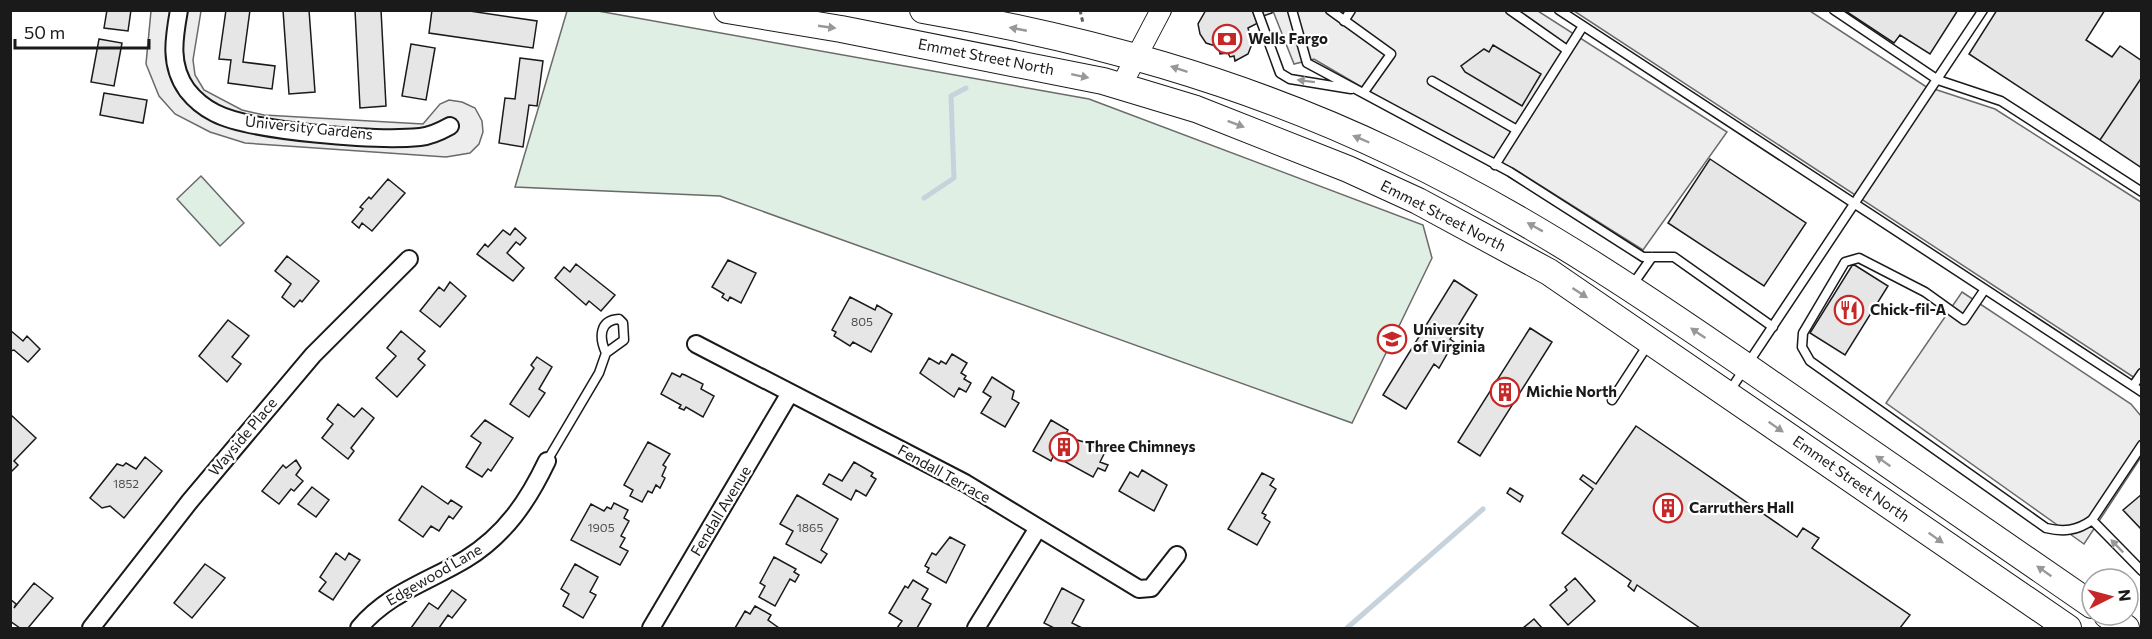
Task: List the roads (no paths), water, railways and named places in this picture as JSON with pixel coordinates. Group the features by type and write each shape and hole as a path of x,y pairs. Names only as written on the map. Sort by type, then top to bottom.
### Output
{"main road":[{"name":"Emmet Street North","path":"727,10 779,15 1020,63 1121,86 1196,109 1280,140 1418,201 1549,273 1651,340 2066,628"},
{"path":"928,11 1137,55 1295,110 1390,151 1468,190 1546,233 1631,287 2080,597"}],"street":[{"name":"University Gardens","path":"179,10 173,43 179,74 187,90 214,113 283,129 339,135 420,137 436,134 450,126"},
{"path":"1121,86 1161,10"},
{"name":"Wayside Place","path":"91,628 313,355 409,259"},
{"name":"Fendall Terrace","path":"696,344 965,483 1140,589 1151,588 1177,555"},
{"name":"Fendall Avenue","path":"651,628 790,393"},
{"name":"Edgewood Lane","path":"359,628 389,599 465,559 489,543 520,510 547,461"},
{"path":"976,628 1038,528"}],"lane":[{"path":"1257,10 1280,73 1290,79 1364,92"},
{"path":"1292,10 1307,63 1496,165 1643,257 1674,257 1773,327"},
{"path":"1330,10 1391,54 1364,92"},
{"path":"1344,21 1351,10"},
{"path":"1510,10 1567,50"},
{"path":"1559,10 2142,392"},
{"path":"1834,10 1938,80 2001,101 2142,192"},
{"path":"1728,393 1983,10"},
{"path":"1496,165 1582,26"},
{"path":"1432,81 1517,130"},
{"path":"1631,287 1652,257"},
{"path":"1985,289 1965,320 1925,292 1859,258 1845,262 1803,333 1802,347 1810,361 2046,528 2057,531 2080,529 2092,520 2142,445"},
{"path":"1612,400 1651,340"},
{"path":"547,461 599,373 606,352"},
{"path":"2133,386 2142,373"},
{"path":"2092,520 2142,572"}],"waterway":[{"path":"924,198 954,178 951,96 966,88"},
{"path":"1347,628 1483,509"}],"place":[{"name":"Wells Fargo","path":"1227,39"},
{"name":"Chick-fil-A","path":"1849,310"},
{"name":"University of Virginia","path":"1392,339"},
{"name":"Michie North","path":"1505,392"},
{"name":"Three Chimneys","path":"1064,447"},
{"name":"Carruthers Hall","path":"1668,508"}]}
